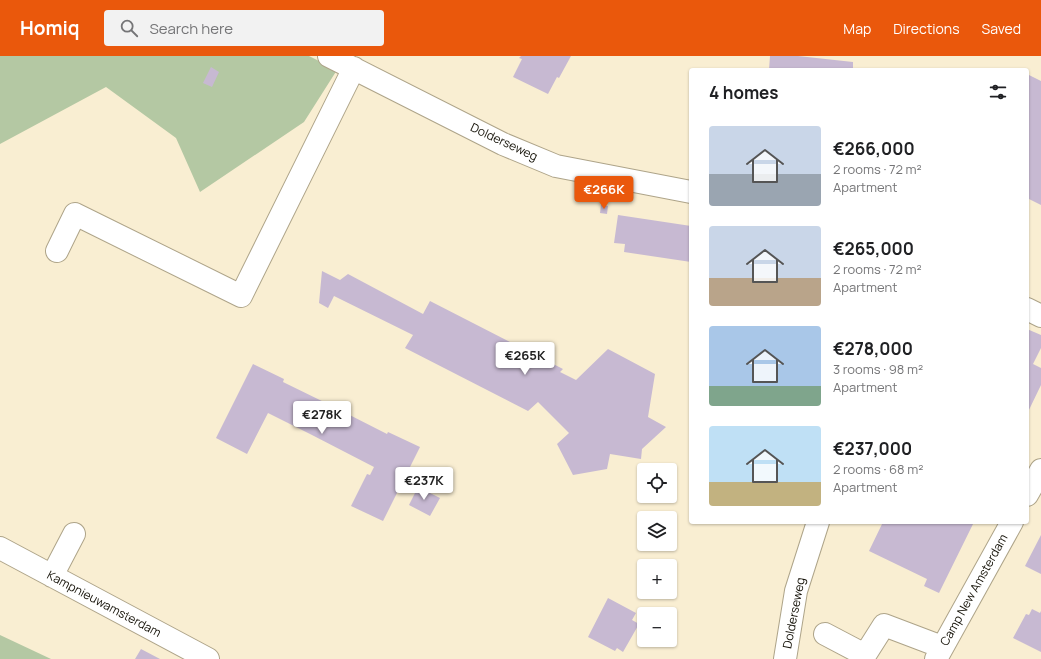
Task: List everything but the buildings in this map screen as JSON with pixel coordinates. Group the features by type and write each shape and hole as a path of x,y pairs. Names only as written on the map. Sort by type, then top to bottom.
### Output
{"lane":[{"name":"Dolderseweg","path":"329,56 503,144 556,166 689,192"},
{"path":"57,251 75,214 241,296 354,68"},
{"path":"1029,310 1041,316"},
{"name":"Dolderseweg","path":"785,659 796,591 817,524"},
{"name":"Camp New Amsterdam","path":"939,653 1011,524"},
{"path":"52,576 74,534"},
{"name":"Kampnieuwamsterdam","path":"0,548 208,659"},
{"path":"825,634 865,655 884,625 939,653"}],"green space":[{"path":"0,56 309,56 337,70 304,122 200,192 176,138 106,87 0,144"},
{"path":"0,635 51,659 0,659"}]}
